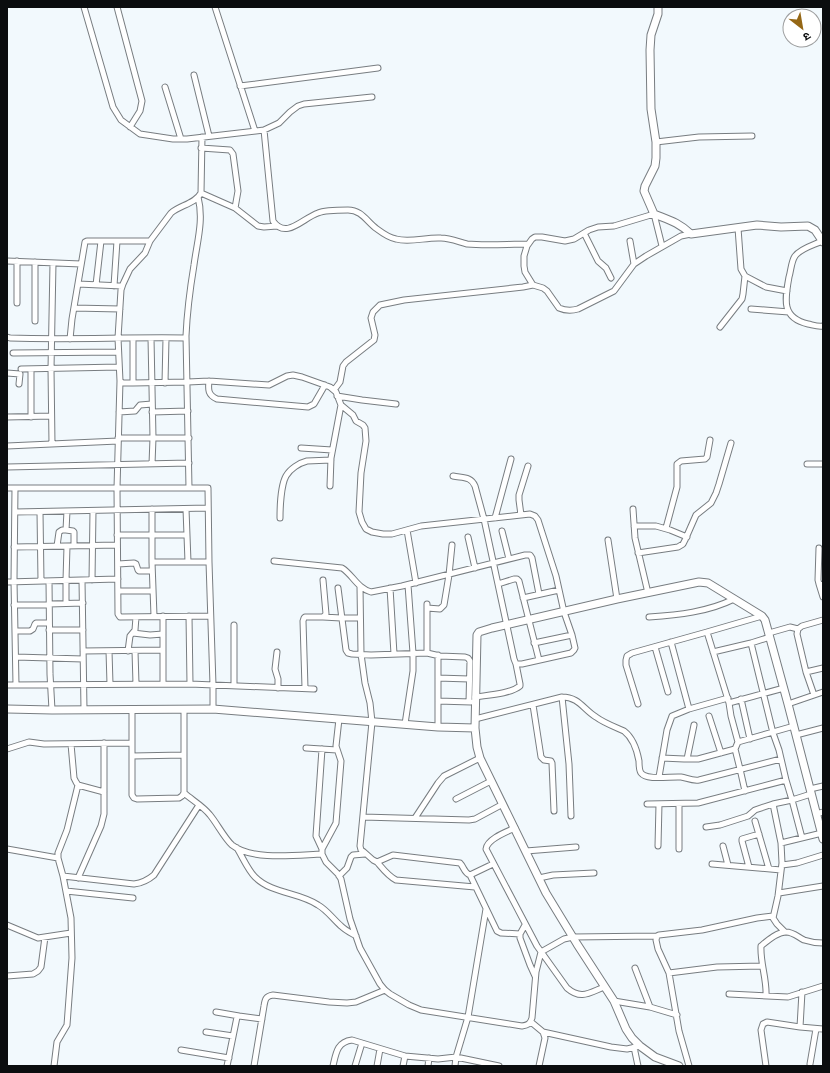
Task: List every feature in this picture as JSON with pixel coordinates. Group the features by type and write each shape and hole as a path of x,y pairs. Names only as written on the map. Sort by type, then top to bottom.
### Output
{"street":[{"path":"84,7 113,107 121,120 140,134 164,139 181,139 264,130 279,123 290,112 298,106 304,104 372,97"},
{"path":"117,7 142,101 140,110 130,127"},
{"path":"215,7 255,131"},
{"path":"658,7 658,14 651,35 650,50 651,108 656,142 655,166 644,191 654,214 662,246"},
{"path":"240,86 378,68"},
{"path":"194,75 209,136"},
{"path":"165,87 181,139"},
{"path":"264,130 273,221 277,226"},
{"path":"656,142 699,137 752,136"},
{"path":"189,488 186,338 187,316 201,223 200,195 202,137"},
{"path":"201,148 230,150 233,154 238,191 235,208"},
{"path":"200,195 235,208 258,226 264,227 277,226 280,228 287,228 294,226 319,212 348,210 360,213 377,229 396,239 408,241 442,238 467,244 528,244"},
{"path":"200,195 195,200 175,210 150,241 145,253 130,269 122,286 118,338 120,381 117,488 118,614 119,616 136,617 210,616"},
{"path":"533,285 525,272 524,256 528,244 536,237 565,241 574,239 590,230 614,226 654,214 682,226 691,234"},
{"path":"334,390 341,380 343,366 346,362 374,340 375,335 371,318 373,312 380,305 404,300 533,285 547,291 559,308 574,310 614,291 634,264 681,236 757,225 781,227 808,226 815,230 823,242 801,251 795,256 792,264 786,302 789,312 796,320 823,326"},
{"path":"738,228 741,269 745,276 766,286 787,291"},
{"path":"584,233 598,261 606,268 611,278"},
{"path":"96,285 101,241"},
{"path":"114,286 117,241"},
{"path":"70,339 85,242 150,241"},
{"path":"630,241 634,264"},
{"path":"7,261 81,264"},
{"path":"17,261 17,303"},
{"path":"35,262 35,321"},
{"path":"52,444 51,353 53,263"},
{"path":"720,327 742,298 745,276"},
{"path":"78,284 122,286"},
{"path":"74,308 120,309"},
{"path":"751,309 789,312"},
{"path":"7,337 52,339 186,338"},
{"path":"133,338 133,383"},
{"path":"151,338 153,438 152,464"},
{"path":"165,383 166,338"},
{"path":"13,353 118,352"},
{"path":"21,369 119,367"},
{"path":"30,417 31,369"},
{"path":"7,374 20,374 19,384"},
{"path":"120,381 123,383 209,381 269,385 287,376 293,375 325,385 334,390 341,404 353,415 356,421 365,428 366,441 361,473 359,512 366,529 372,532 392,534 421,526 530,514 535,516 538,520 556,576 564,612 572,635 574,650 539,660 516,664"},
{"path":"209,381 209,393 212,397 217,399 308,407 314,404 325,385"},
{"path":"337,396 396,404"},
{"path":"119,412 135,411 140,405 152,404"},
{"path":"330,486 332,450 341,404"},
{"path":"152,412 188,411"},
{"path":"7,417 52,416"},
{"path":"7,446 153,438 188,438"},
{"path":"666,528 678,487 677,464 681,461 705,459 707,457 710,440"},
{"path":"638,553 678,547 683,544 696,515 711,503 716,493 720,484 731,443"},
{"path":"301,448 332,450"},
{"path":"495,518 511,459"},
{"path":"280,518 283,484 286,475 295,466 303,462 331,460"},
{"path":"7,467 189,464"},
{"path":"807,464 823,464"},
{"path":"521,515 519,495 528,466"},
{"path":"438,700 473,700 509,691 520,686 484,519 473,482 470,479 453,476"},
{"path":"7,488 208,488 213,709"},
{"path":"15,488 14,605 16,685"},
{"path":"186,508 188,562"},
{"path":"15,512 208,508"},
{"path":"152,509 152,591 154,616"},
{"path":"633,509 635,538 648,593"},
{"path":"66,530 68,511"},
{"path":"92,580 93,511"},
{"path":"40,512 40,581"},
{"path":"634,526 651,525 666,528 687,537"},
{"path":"57,546 59,532 66,530 74,532 74,546"},
{"path":"408,530 416,583"},
{"path":"502,531 509,560"},
{"path":"117,535 187,535"},
{"path":"468,537 475,568"},
{"path":"608,540 617,599"},
{"path":"14,547 118,545"},
{"path":"427,653 427,606 440,609 444,605 452,545"},
{"path":"66,604 67,546"},
{"path":"819,548 818,580 821,584 823,597"},
{"path":"274,560 342,568 348,572 360,586 371,592 408,585 530,555 532,558 539,594"},
{"path":"152,562 209,562"},
{"path":"118,564 134,563 137,565 139,571 152,570"},
{"path":"7,582 118,579"},
{"path":"498,584 514,579 519,581 539,660"},
{"path":"82,580 84,710"},
{"path":"323,580 326,614 323,617"},
{"path":"49,581 50,684 52,710"},
{"path":"473,700 477,635 483,630 617,599 703,582 708,583 762,616 765,620 811,792 820,813 822,836 802,838 781,843"},
{"path":"405,724 413,671 408,585"},
{"path":"360,586 361,654 372,722 360,846 361,850 377,862 391,878 396,880 475,887"},
{"path":"338,588 346,650 348,653 427,653 465,657 470,661 470,679 475,720 474,728 480,758 556,911 614,1001 637,1047 638,1066"},
{"path":"390,588 394,654"},
{"path":"118,590 152,591"},
{"path":"523,598 559,590"},
{"path":"649,617 680,615 717,607 734,599"},
{"path":"14,605 83,603"},
{"path":"163,616 163,684"},
{"path":"189,616 190,684"},
{"path":"305,688 304,618 309,616 360,618"},
{"path":"638,704 626,665 627,656 632,653 762,616"},
{"path":"128,651 130,636 135,630 136,617"},
{"path":"713,652 751,643 790,627 798,629 802,626 823,620"},
{"path":"15,632 30,631 36,623 49,623"},
{"path":"234,625 234,685"},
{"path":"798,629 797,634 806,672 814,695"},
{"path":"49,630 83,630"},
{"path":"707,632 729,700 731,716 738,742 735,748 745,791"},
{"path":"133,633 163,634"},
{"path":"534,643 572,635"},
{"path":"671,642 689,709"},
{"path":"751,643 773,733 779,750 802,838"},
{"path":"655,647 668,692"},
{"path":"83,651 163,650"},
{"path":"109,651 110,684"},
{"path":"135,651 136,684"},
{"path":"277,652 275,669 278,679 278,688"},
{"path":"438,655 438,727"},
{"path":"16,657 83,658"},
{"path":"806,672 823,668"},
{"path":"438,678 470,679"},
{"path":"7,685 190,684 314,689"},
{"path":"659,777 667,730 672,716 689,709 729,700 741,699 784,688"},
{"path":"788,704 823,692"},
{"path":"475,720 562,697 569,697 577,700 598,719 628,734 632,740 638,757 641,773 645,776 679,777 699,780 781,759"},
{"path":"562,697 569,764 572,816"},
{"path":"741,699 750,739"},
{"path":"533,705 541,758 552,763 554,811"},
{"path":"7,708 52,710 213,709 438,727 474,728"},
{"path":"132,710 132,795 136,799 179,798 184,793 184,710"},
{"path":"709,716 721,753"},
{"path":"322,852 336,823 342,761 336,746 339,719"},
{"path":"687,759 694,725"},
{"path":"738,742 794,726"},
{"path":"796,735 823,728"},
{"path":"7,749 29,742 44,744 132,743"},
{"path":"78,878 101,826 104,814 104,743"},
{"path":"71,744 74,778 78,785 104,792"},
{"path":"306,748 337,750"},
{"path":"662,758 698,759 735,748"},
{"path":"322,749 316,836 326,862 341,879 350,919 360,948 380,984 385,990 409,1005 421,1010 522,1026 528,1025 532,1018 540,952"},
{"path":"132,756 184,756"},
{"path":"415,818 444,776 480,758"},
{"path":"647,804 698,803 786,780"},
{"path":"456,799 491,781"},
{"path":"54,1066 57,1042 67,1025 72,958 71,918 58,853 67,830 78,785"},
{"path":"706,827 720,825 748,816 755,810 792,800 823,786"},
{"path":"184,793 209,813 231,844 237,847 266,856 322,852"},
{"path":"363,817 469,820 475,819 503,804"},
{"path":"658,846 659,804"},
{"path":"679,804 679,849"},
{"path":"773,804 781,843 782,867 779,892 773,916 774,920 785,932"},
{"path":"63,876 134,884 142,883 148,880 154,875 199,805"},
{"path":"755,822 769,869"},
{"path":"515,828 486,845 486,850 540,952 571,992 578,995 585,995 604,987"},
{"path":"749,867 742,839 759,834"},
{"path":"722,846 728,865"},
{"path":"237,847 252,873 260,882 319,905 342,927 356,936"},
{"path":"526,851 576,847"},
{"path":"7,849 58,858"},
{"path":"339,876 347,868 353,855 365,854"},
{"path":"377,862 393,855 460,863 465,873 470,875 497,931 501,933 520,934"},
{"path":"712,864 769,869 782,867 823,855"},
{"path":"470,875 493,864"},
{"path":"539,878 553,875 594,873"},
{"path":"779,892 823,886"},
{"path":"66,891 133,898"},
{"path":"455,1066 456,1057 460,1048 468,1017 486,909"},
{"path":"540,952 564,939 573,937 657,936 702,930 773,916"},
{"path":"7,925 38,938 72,933"},
{"path":"525,925 520,934 530,965 536,977"},
{"path":"766,996 761,946 780,933 785,932 796,935 804,940 823,943"},
{"path":"657,936 656,940 658,949 669,973 680,1031 689,1066"},
{"path":"7,976 34,974 38,971 41,967 45,937"},
{"path":"669,973 717,967 762,966"},
{"path":"635,968 650,1007"},
{"path":"729,994 788,997 823,986"},
{"path":"254,1066 266,998 269,995 346,1003 356,1002 385,990"},
{"path":"800,1027 802,992"},
{"path":"614,1001 650,1007 677,1015"},
{"path":"216,1012 262,1019"},
{"path":"227,1066 236,1021 239,1016"},
{"path":"531,1022 544,1032 611,1047 627,1049 637,1047 655,1057 679,1066"},
{"path":"766,1066 761,1030 763,1024 767,1022 823,1030"},
{"path":"810,1064 816,1029"},
{"path":"206,1032 233,1036"},
{"path":"539,1066 544,1032"},
{"path":"333,1066 340,1044 352,1040 405,1056 438,1059 456,1057 480,1064 499,1066"},
{"path":"355,1066 362,1043"},
{"path":"377,1066 380,1049"},
{"path":"181,1050 229,1058"},
{"path":"403,1066 405,1056"},
{"path":"428,1066 429,1058"}]}
